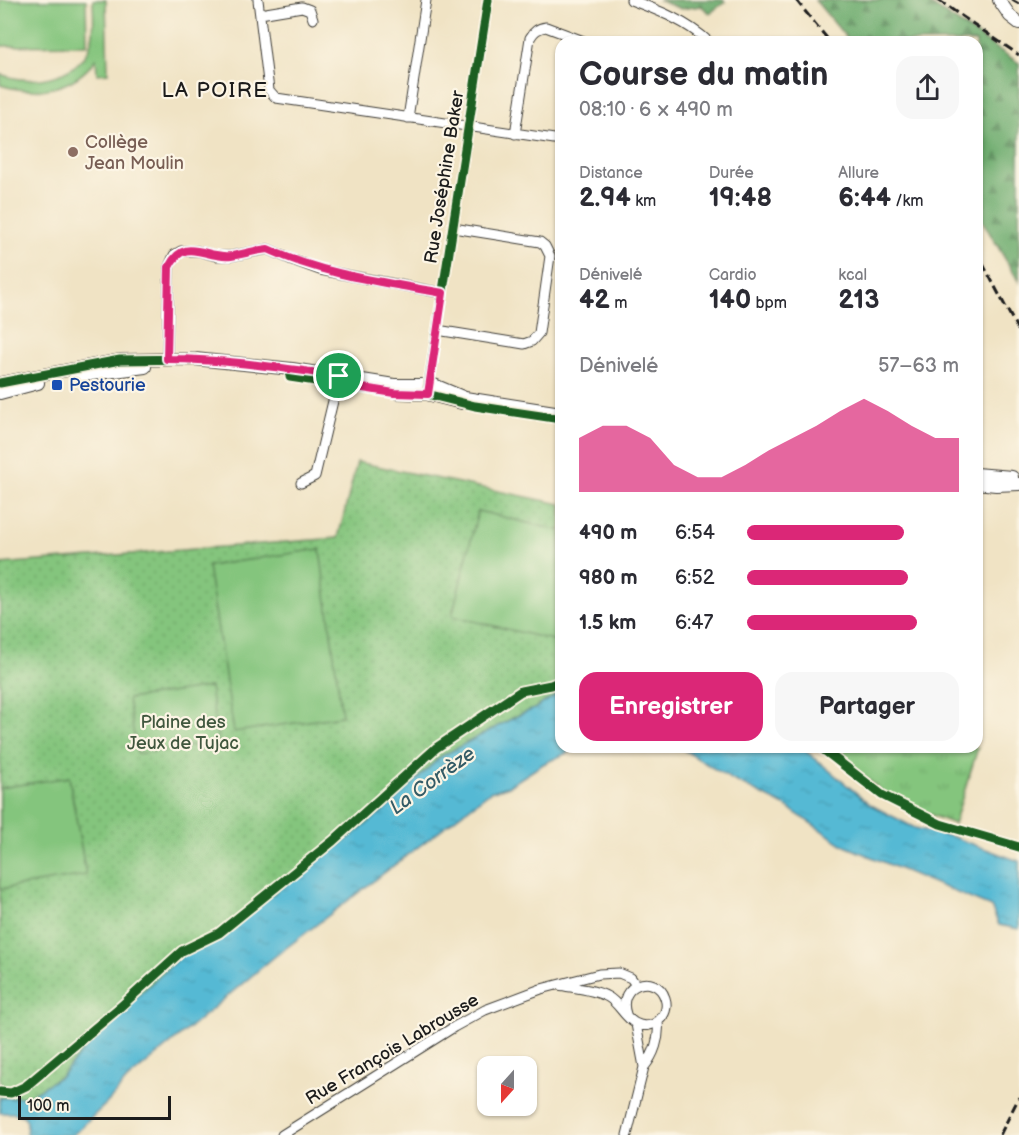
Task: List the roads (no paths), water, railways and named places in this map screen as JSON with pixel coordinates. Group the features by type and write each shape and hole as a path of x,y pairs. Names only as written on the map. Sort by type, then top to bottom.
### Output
{"street":[{"path":"258,0 269,90 276,98 555,139"},
{"path":"408,118 426,0"},
{"name":"Rue Joséphine Baker","path":"428,390 488,0"},
{"path":"631,0 669,14 703,36"},
{"path":"999,0 1019,23"},
{"path":"260,14 302,7 310,10 313,19"},
{"path":"515,134 530,38 540,28 546,27 570,36"},
{"path":"437,330 524,344 532,342 539,333 550,256 545,246 540,242 453,228"},
{"path":"167,359 169,267 174,255 181,251 231,256 268,249 320,270 443,293"},
{"path":"0,383 120,360 195,359 232,364 242,363 338,380 394,393 428,390 475,406 555,418"},
{"path":"0,393 54,379 89,373 202,363 338,380"},
{"path":"300,483 315,476 338,380"},
{"path":"428,390 434,385 457,396 555,412"},
{"path":"983,474 1019,477"},
{"path":"983,484 1019,484"},
{"name":"Rue François Labrousse","path":"282,1135 485,1010 556,985 593,975 619,973 631,978 636,985 651,984 662,992 666,999 667,1007 658,1022 659,1032 651,1059 644,1067"},
{"path":"593,975 604,996"},
{"path":"556,985 610,998 636,1024 644,1026 658,1022"},
{"path":"626,1014 624,1001 636,985"},
{"name":"Rue François Labrousse","path":"627,1135 644,1067 636,1024"}],"water":[{"name":"La Corrèze","path":"555,696 555,753 567,753 543,764 509,786 490,792 273,958 127,1080 107,1103 73,1135 26,1135 27,1122 24,1116 0,1113 0,1098 27,1097 61,1076 103,1028 183,954 224,933 292,879 344,842 387,808 440,757 534,709"},
{"path":"689,753 808,753 871,805 915,828 953,837 1019,861 1019,929 999,925 991,907 845,846 785,806 731,779"}],"railway":[{"path":"796,0 825,36"},
{"path":"938,0 1019,55"},
{"path":"1012,0 1019,4"},
{"path":"983,264 1019,332"},
{"path":"1000,1135 1019,1097"}],"place":[{"name":"Collège Jean Moulin","path":"73,152"},
{"name":"Pestourie","path":"57,385"}],"district":[{"name":"LA POIRE","path":"215,90"}],"park label":[{"name":"Plaine des Jeux de Tujac","path":"183,732"}]}
